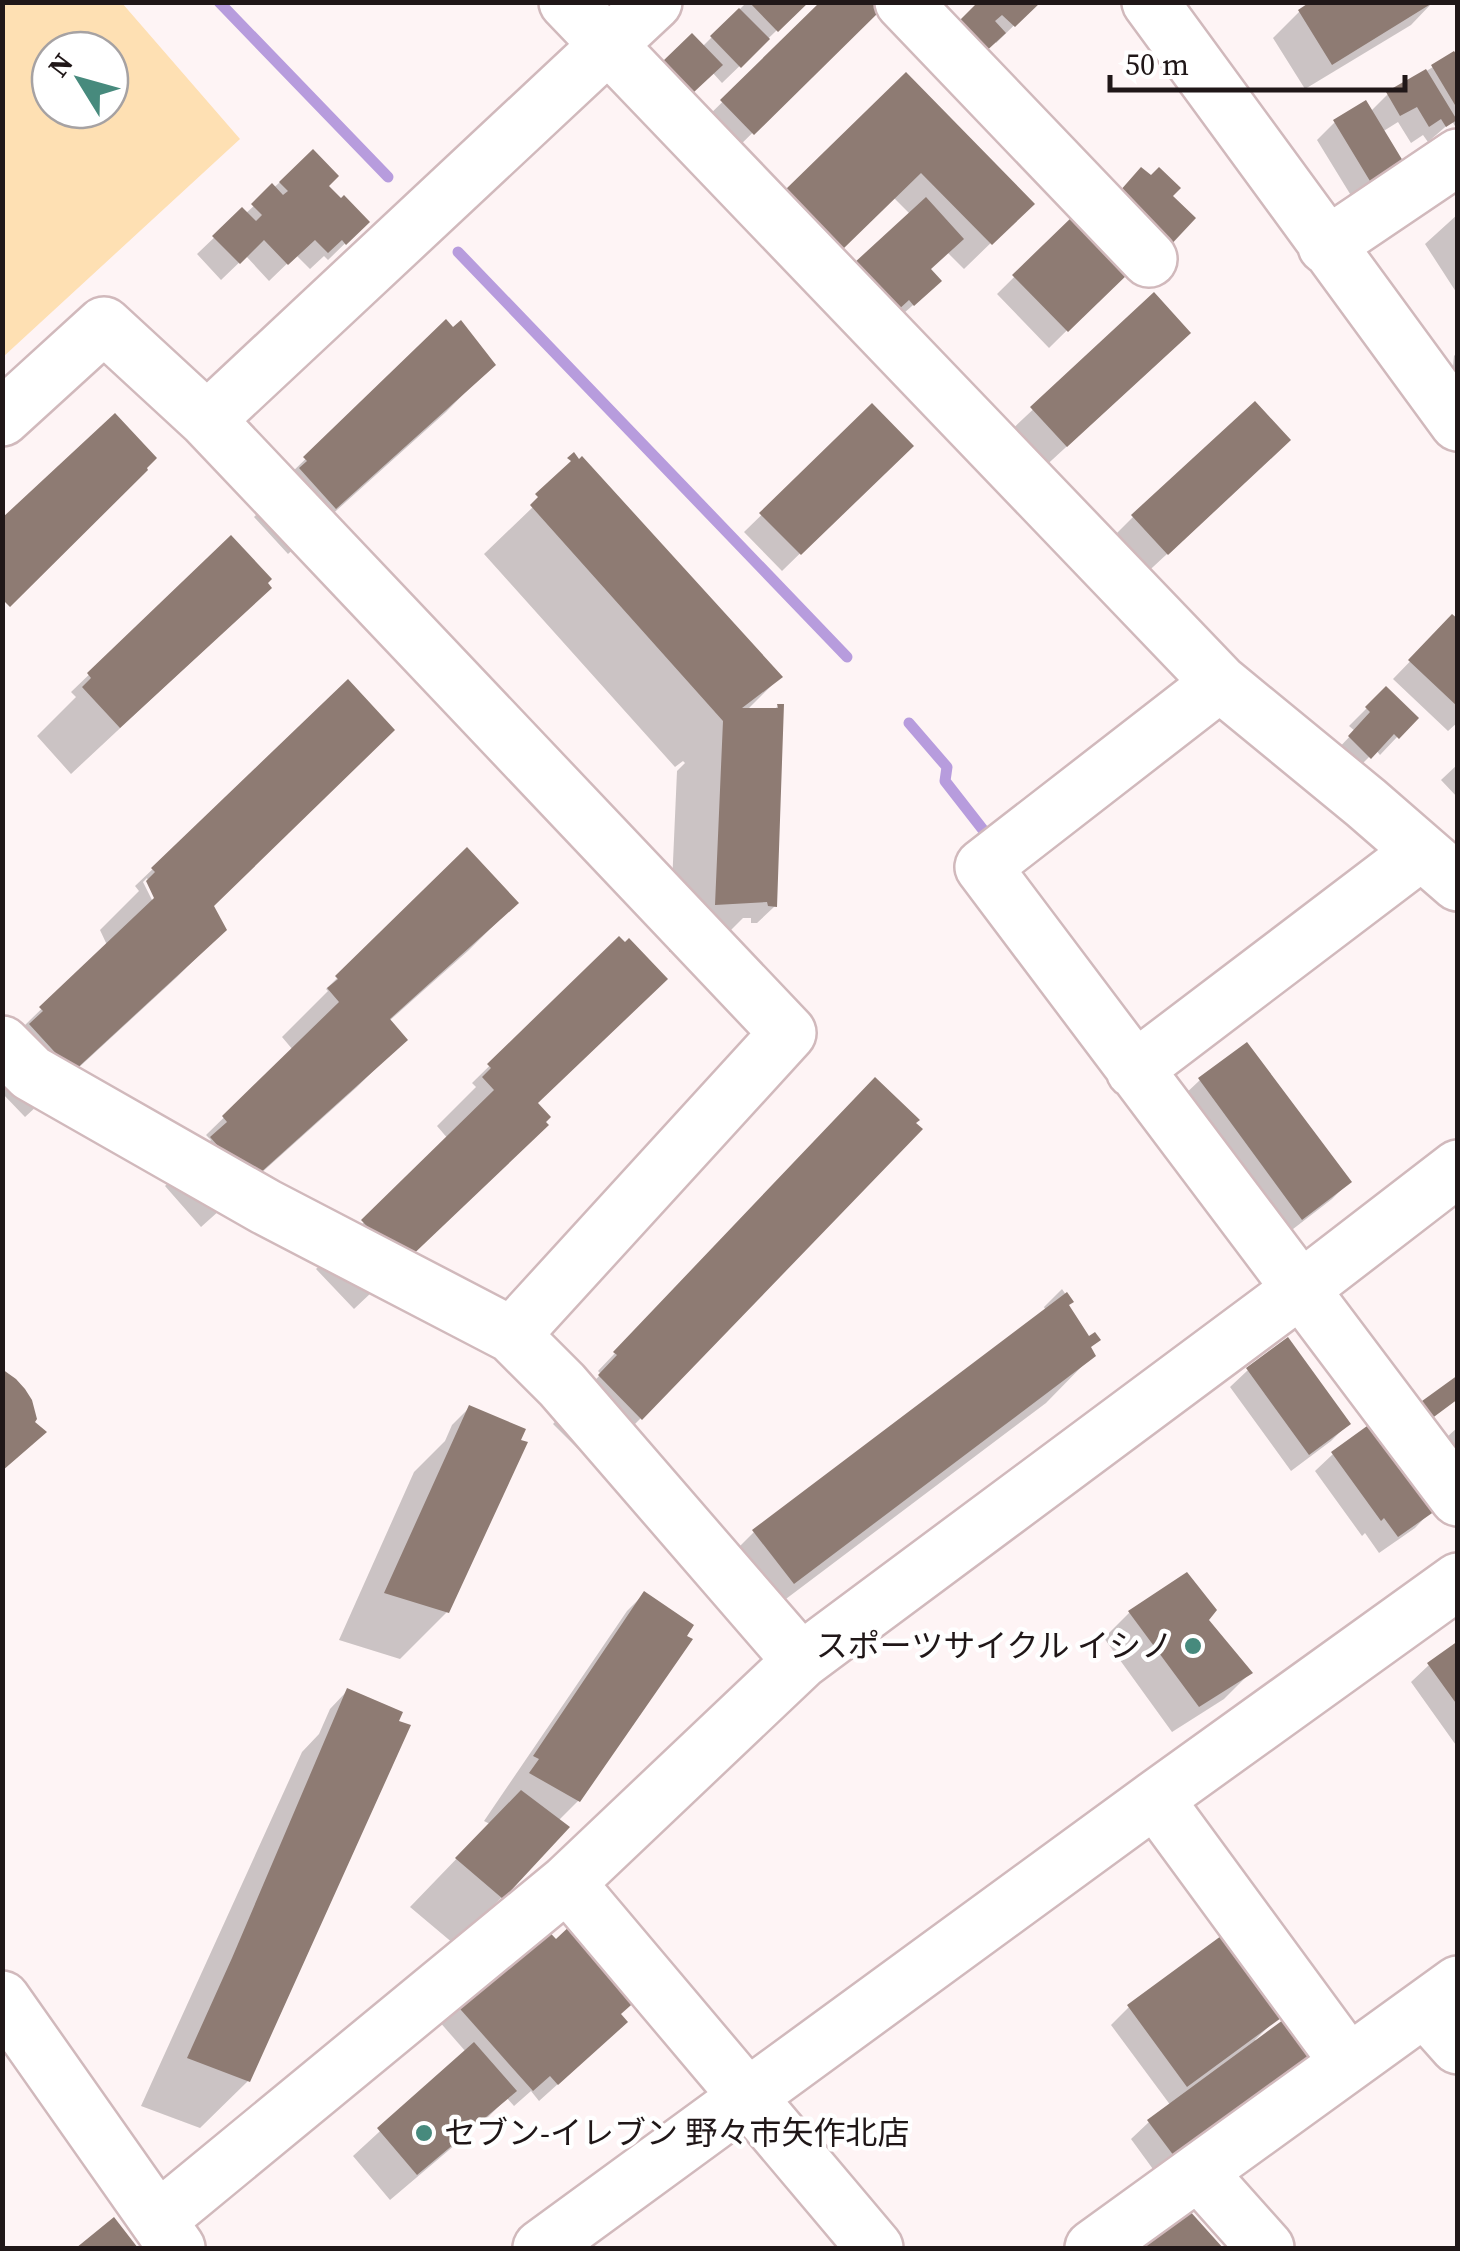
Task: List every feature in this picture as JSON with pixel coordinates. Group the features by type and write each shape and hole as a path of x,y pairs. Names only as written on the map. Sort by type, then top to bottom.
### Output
{"street":[{"path":"566,2 1220,683 1439,867 1134,1070"},
{"path":"207,420 654,2"},
{"path":"903,2 1149,260"},
{"path":"1150,2 1458,422"},
{"path":"1326,246 1458,157"},
{"path":"2,418 104,325 207,420 788,1032 512,1335"},
{"path":"1220,683 983,868 1458,1498"},
{"path":"2,1044 31,1074 266,1208 512,1335 562,1385 801,1660"},
{"path":"2,1999 168,2234 567,1883 801,1660 1458,1168"},
{"path":"542,2248 1458,1581"},
{"path":"1155,1799 1348,2062"},
{"path":"567,1883 875,2248"},
{"path":"1093,2248 1348,2062 1447,2013"},
{"path":"1199,2173 1266,2248"}],"shaded area":[{"path":"3,2 122,3 240,139 3,357"}],"building":[{"path":"749,2 809,2 778,32"},
{"path":"820,2 871,2 880,11 754,135 720,100"},
{"path":"978,2 1041,2 1015,27 1002,15 995,21 1006,33 982,55 954,26"},
{"path":"1310,2 1434,2 1332,65 1298,10"},
{"path":"739,8 770,39 741,68 710,36"},
{"path":"692,33 723,65 694,92 663,61"},
{"path":"1454,51 1458,57 1458,110 1431,65"},
{"path":"1426,69 1457,120 1446,127 1441,119 1429,127 1417,107 1400,116 1386,92"},
{"path":"906,72 1035,204 992,245 921,173 843,249 785,190"},
{"path":"1366,100 1406,166 1373,186 1333,120"},
{"path":"313,149 339,176 329,186 341,198 344,195 370,222 346,245 342,240 328,253 315,240 288,265 264,240 240,264 212,236 242,207 256,221 262,215 251,204 272,183 283,195 288,191 279,182"},
{"path":"1141,167 1151,175 1159,167 1181,188 1173,196 1196,218 1166,250 1112,200"},
{"path":"926,197 964,239 931,269 942,281 914,306 909,300 897,311 853,264"},
{"path":"1074,215 1130,272 1068,332 1012,275"},
{"path":"1154,292 1191,333 1067,447 1030,407"},
{"path":"446,319 453,327 461,320 496,365 336,509 299,468 307,461 303,457"},
{"path":"1255,401 1291,440 1168,555 1131,515"},
{"path":"872,403 914,446 801,555 759,513"},
{"path":"115,413 157,458 10,607 2,599 2,518"},
{"path":"574,452 579,459 582,456 783,677 742,708 778,708 777,704 784,704 777,907 768,906 767,902 715,905 723,721 530,505 538,497 535,494 571,461 567,458"},
{"path":"231,535 272,579 268,583 272,588 120,728 82,687 91,678 87,673"},
{"path":"1452,614 1458,619 1458,707 1408,660"},
{"path":"348,679 395,730 214,906 227,930 73,1072 29,1024 43,1011 39,1007 154,898 146,881 155,872 151,868"},
{"path":"1386,686 1419,718 1399,739 1394,734 1371,759 1348,736 1370,712 1365,707"},
{"path":"467,847 519,903 390,1019 408,1040 250,1182 210,1137 227,1122 222,1116 339,1002 327,988 338,979 335,976"},
{"path":"619,936 625,942 629,938 668,979 538,1103 551,1117 546,1122 549,1125 403,1264 361,1220 494,1090 482,1077 491,1068 487,1064"},
{"path":"1247,1042 1352,1182 1302,1220 1198,1078"},
{"path":"875,1077 920,1120 916,1123 923,1129 642,1420 598,1375 617,1355 613,1352"},
{"path":"1067,1292 1074,1302 1069,1305 1089,1336 1095,1332 1101,1340 1091,1347 1096,1356 794,1584 752,1530"},
{"path":"1288,1337 1351,1424 1309,1455 1246,1368"},
{"path":"2,1369 25,1389 32,1400 35,1422 47,1432 2,1471"},
{"path":"1458,1375 1458,1399 1423,1425 1411,1409"},
{"path":"469,1405 526,1429 521,1440 528,1442 449,1613 384,1593"},
{"path":"1374,1421 1435,1511 1398,1537 1384,1518 1381,1521 1331,1452"},
{"name":"スポーツサイクル イシノ","path":"1187,1572 1217,1610 1209,1620 1253,1673 1199,1707 1128,1611"},
{"path":"644,1591 694,1625 687,1636 693,1639 580,1802 529,1773 539,1759 533,1756"},
{"path":"1458,1641 1458,1706 1427,1663"},
{"path":"347,1688 403,1712 399,1721 411,1725 250,2082 187,2058"},
{"path":"521,1790 570,1827 503,1899 455,1858"},
{"path":"541,1923 556,1939 573,1923 639,1998 621,2014 628,2022 558,2085 550,2076 533,2091 453,2001"},
{"path":"1221,1936 1281,2018 1187,2087 1127,2005"},
{"path":"1283,2020 1313,2060 1177,2160 1147,2120"},
{"path":"474,2042 517,2091 417,2175 377,2128"},
{"path":"1188,2209 1223,2248 1143,2248"},
{"path":"114,2217 138,2248 76,2248"}],"waterway":[{"path":"219,2 388,177"},
{"path":"458,252 847,657"},
{"path":"909,723 947,767 945,781 991,840"}],"place":[{"name":"スポーツサイクル イシノ","path":"1193,1646"},
{"name":"セブン-イレブン 野々市矢作北店","path":"424,2133"}]}
